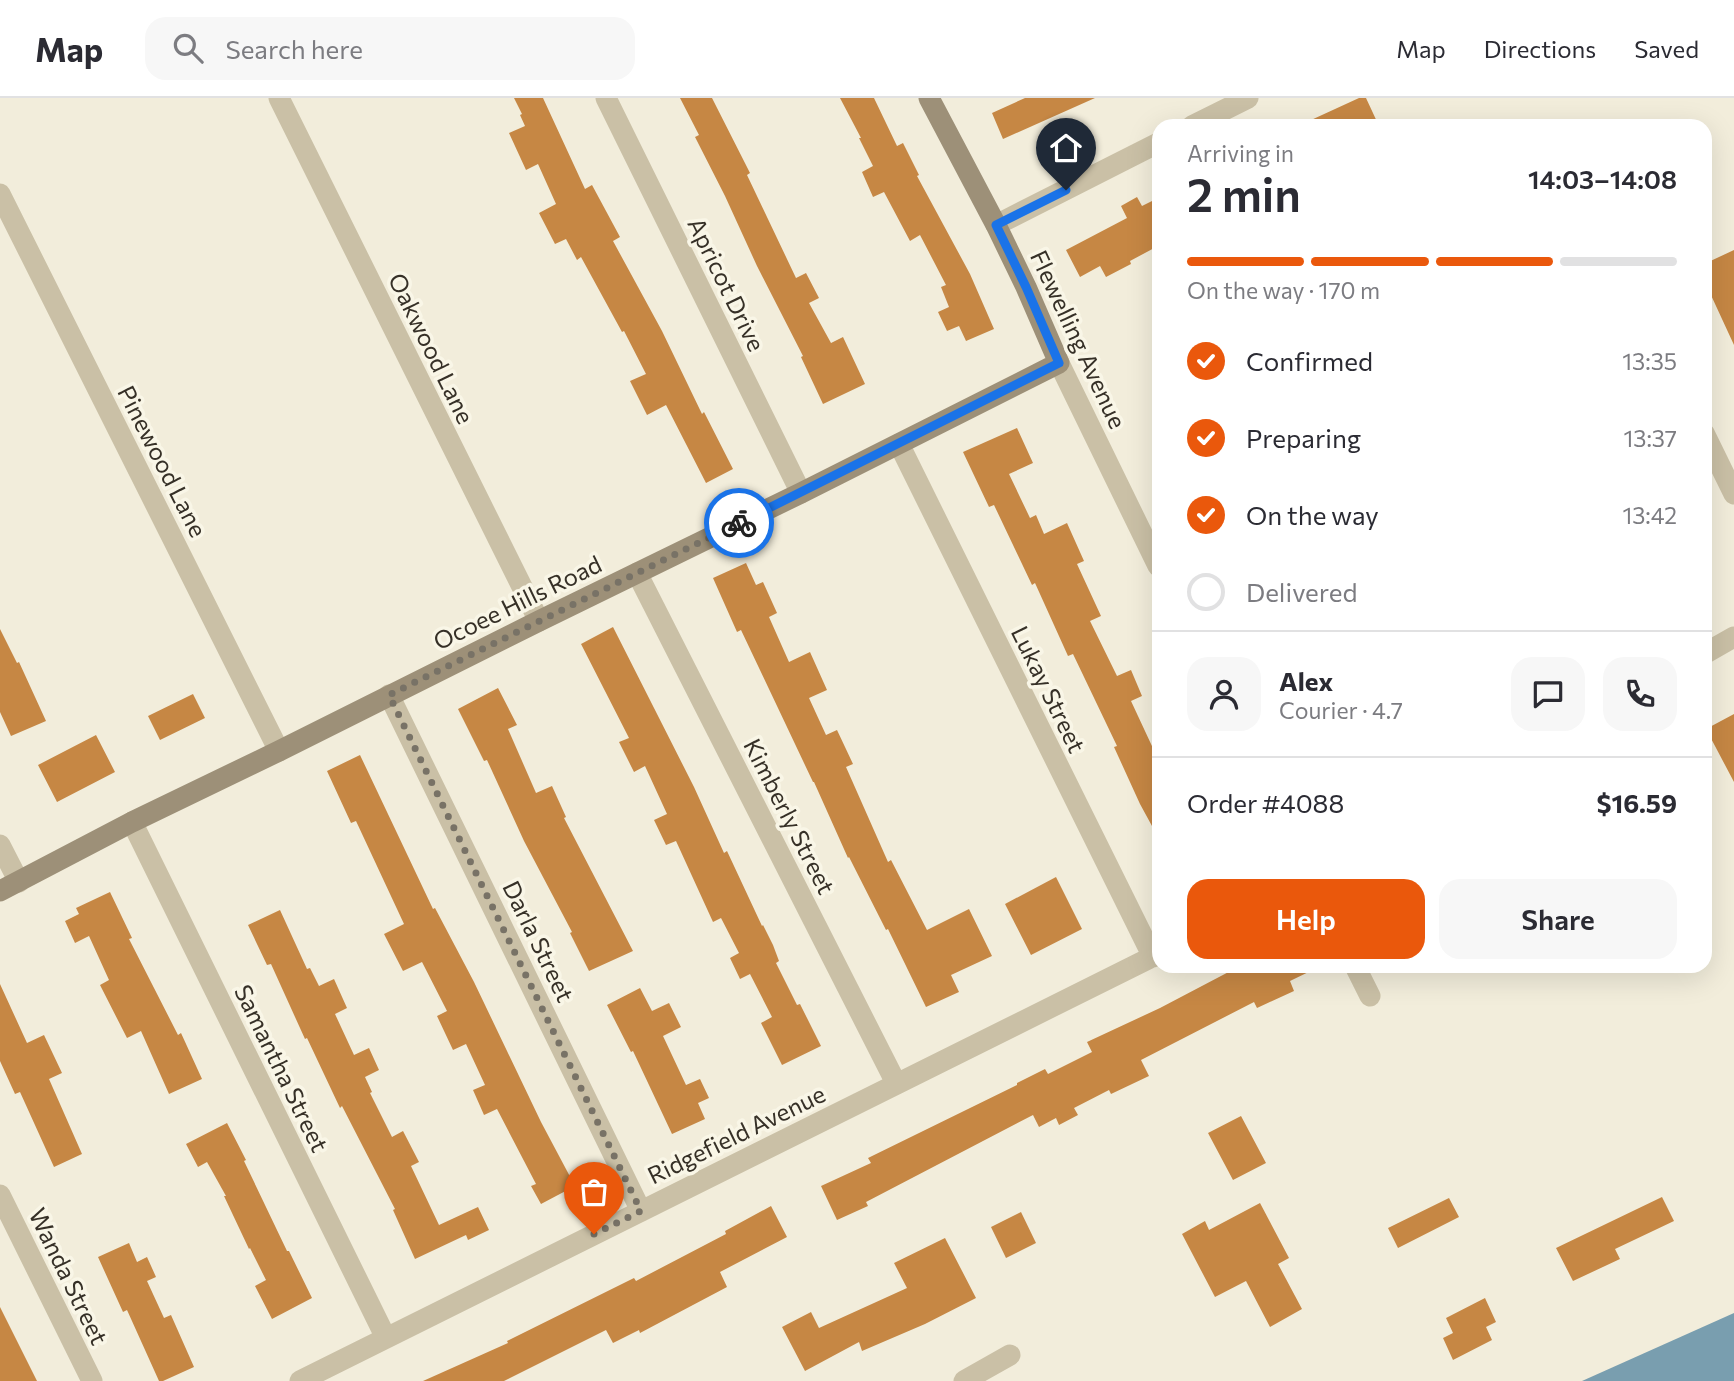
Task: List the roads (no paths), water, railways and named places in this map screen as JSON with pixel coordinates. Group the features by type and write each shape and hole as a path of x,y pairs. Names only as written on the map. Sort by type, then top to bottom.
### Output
{"street":[{"name":"Oakwood Lane","path":"279,98 539,621"},
{"name":"Apricot Drive","path":"606,98 801,493"},
{"name":"Flewelling Avenue","path":"929,98 996,225 1059,363 1152,554"},
{"path":"1206,119 1248,98"},
{"path":"996,225 1152,146"},
{"name":"Pinewood Lane","path":"0,194 279,751"},
{"name":"Ocoee Hills Road","path":"9,886 132,822 1059,363"},
{"name":"Lukay Street","path":"899,444 1152,948"},
{"path":"1712,449 1734,494"},
{"name":"Kimberly Street","path":"637,573 896,1083"},
{"path":"1712,649 1734,637"},
{"name":"Darla Street","path":"389,695 641,1211"},
{"name":"Samantha Street","path":"132,822 386,1338"},
{"path":"0,845 9,886"},
{"name":"Ridgefield Avenue","path":"300,1381 1152,958"},
{"path":"1358,973 1370,996"},
{"name":"Wanda Street","path":"0,1195 92,1381"},
{"path":"964,1381 1010,1355"}],"water":[{"path":"1734,1313 1734,1381 1582,1381"}]}
